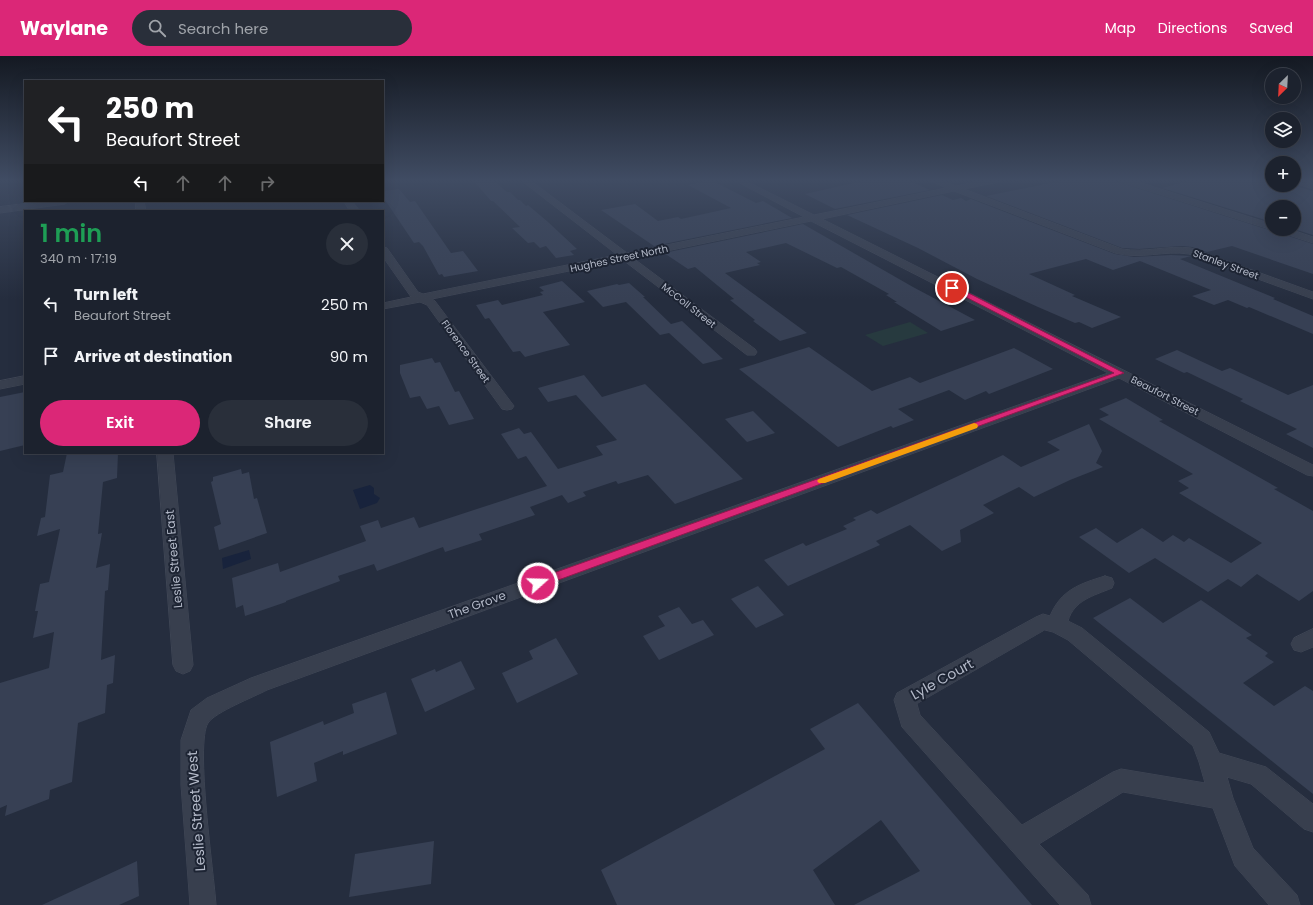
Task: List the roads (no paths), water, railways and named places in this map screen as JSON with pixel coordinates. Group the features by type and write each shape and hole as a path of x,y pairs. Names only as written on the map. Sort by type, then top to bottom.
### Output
{"street":[{"name":"McColl Street","path":"577,220 751,352"},
{"name":"Hughes Street North","path":"384,306 806,220"},
{"name":"Beaufort Street","path":"817,220 1313,471"},
{"name":"Stanley Street","path":"1037,220 1119,251 1132,254 1146,254 1179,248 1191,251 1313,296"},
{"path":"1249,220 1265,225"},
{"path":"1301,236 1313,240"},
{"name":"Florence Street","path":"384,251 414,294 431,303 507,406"},
{"name":"The Grove","path":"200,717 221,700 258,684 1120,373"},
{"path":"0,385 24,380"},
{"name":"Leslie Street East","path":"164,454 184,665"},
{"path":"1057,625 1060,611 1068,600 1105,583"},
{"name":"Lyle Court","path":"1078,905 910,720 905,700 1043,622 1057,625 1075,634 1201,739 1211,762 1221,798 1244,857 1287,905"},
{"name":"Leslie Street West","path":"200,717 192,740 193,785 202,905"},
{"path":"1211,762 1258,775 1313,820"},
{"path":"1020,841 1121,780 1221,798"}],"water":[{"path":"370,485 374,488 374,494 380,498 377,503 360,509 353,490"},
{"path":"249,550 251,559 223,569 222,558"}]}
